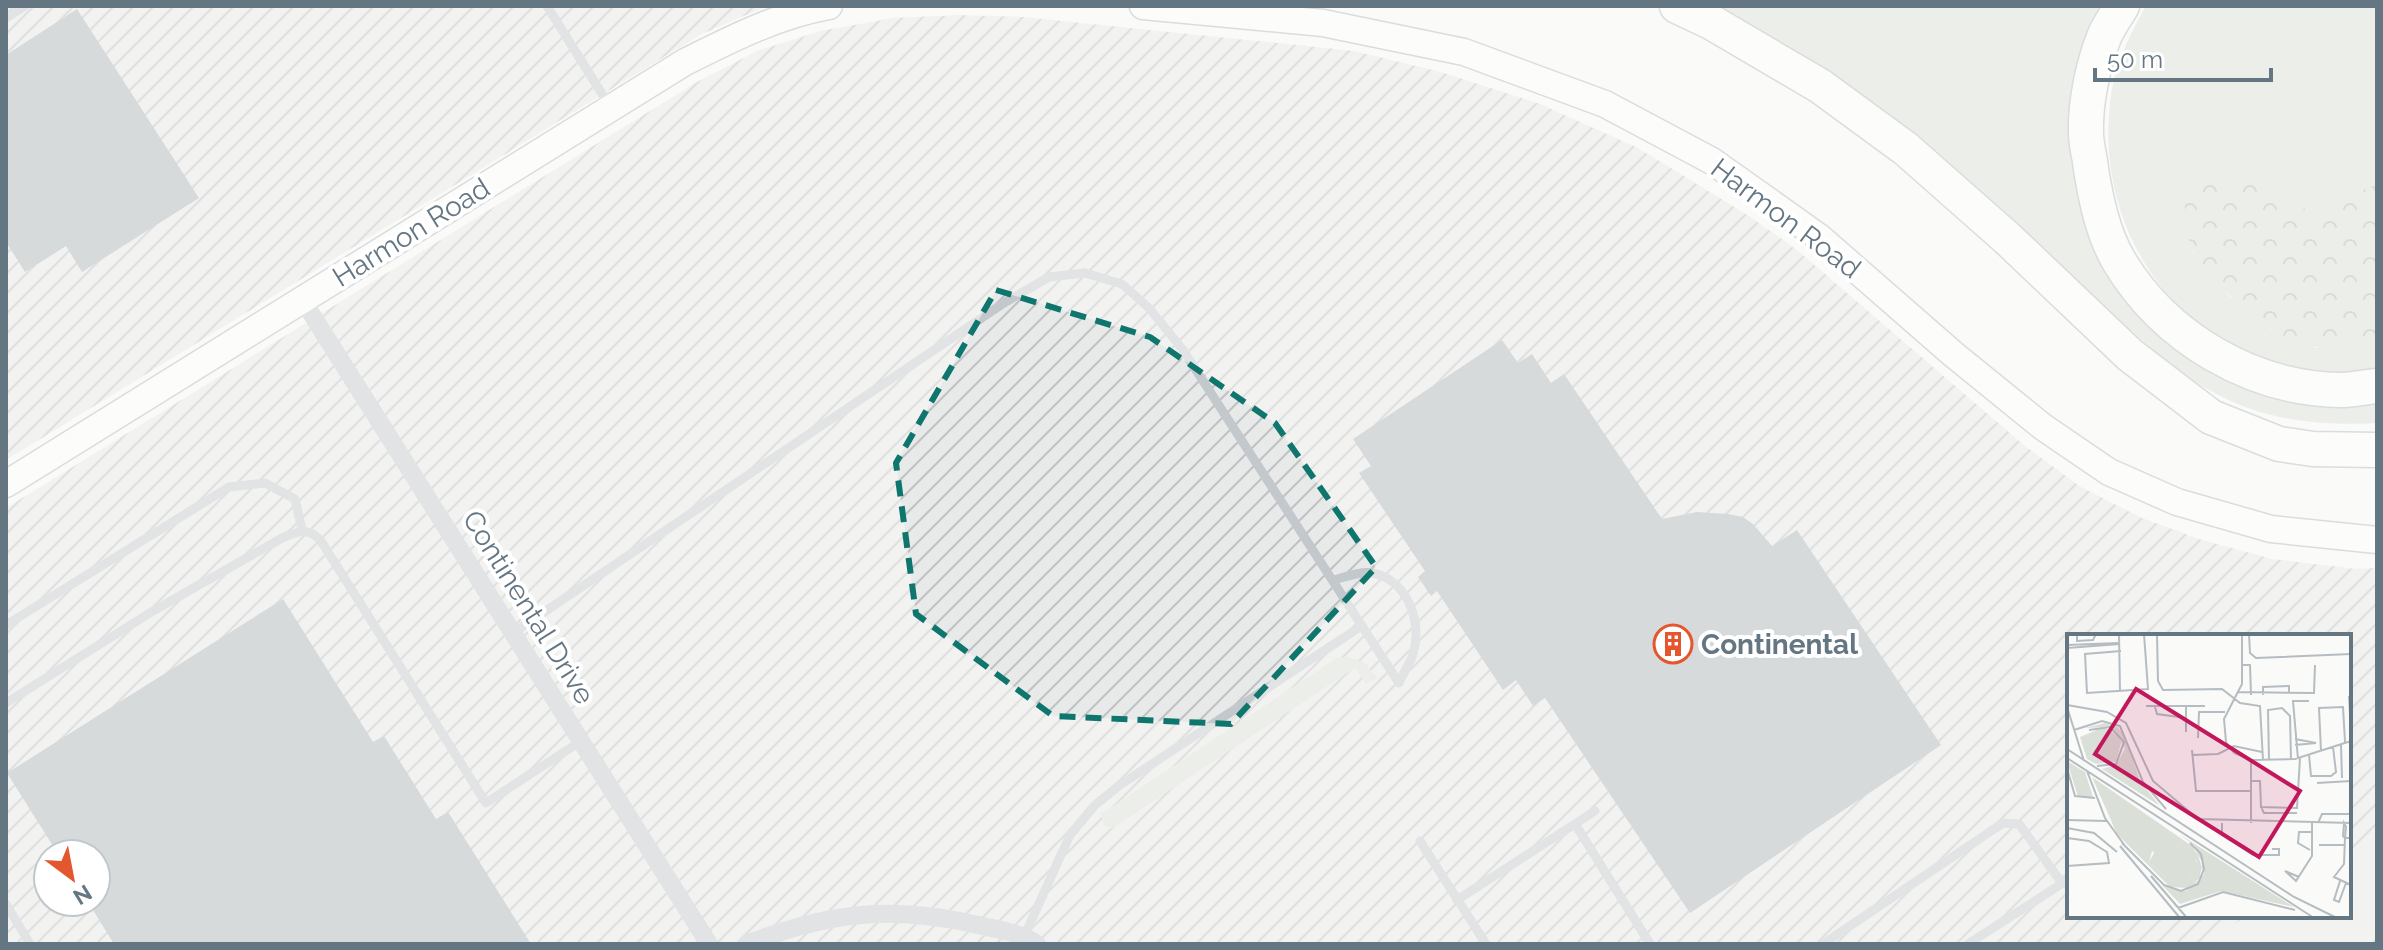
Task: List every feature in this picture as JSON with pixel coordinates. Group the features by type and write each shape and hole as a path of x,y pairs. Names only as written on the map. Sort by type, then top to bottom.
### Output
{"highway":[{"path":"1677,6 1711,22 1820,86 1906,149 2008,239 2130,355 2211,417 2279,444 2313,449 2377,450"},
{"path":"2122,6 2104,37 2091,83 2086,132 2102,220 2119,260 2139,289 2168,321 2230,365 2303,386 2342,390 2377,386"}],"street":[{"name":"Harmon Road","path":"6,484 685,62 740,34 829,6"},
{"name":"Harmon Road","path":"1143,6 1323,23 1450,49 1605,104 1712,161 1819,237 1953,354 2032,418 2109,472 2177,502 2271,529 2377,540"},
{"name":"Continental Drive","path":"302,299 709,944"},
{"path":"747,944 793,926 862,913 940,916 1027,941"}],"lane":[{"path":"6,18 25,6"},
{"path":"547,6 611,107"},
{"path":"513,633 1004,303 1049,277 1085,273 1122,284 1149,308 1183,350 1399,683 1413,654 1417,625 1407,599 1392,580 1369,572 1334,580"},
{"path":"6,625 229,487 265,483 295,499 302,530"},
{"path":"6,703 153,611 282,538 302,530 313,533 321,541 486,803 581,741"},
{"path":"1027,941 1070,835 1095,805 1120,785 1360,627"},
{"path":"1457,900 1595,811"},
{"path":"1823,944 2003,823 2019,824 2066,881 1968,944"},
{"path":"1575,824 1650,944"},
{"path":"1420,841 1486,944"},
{"path":"6,904 30,944"}],"highlighted area":[{"path":"996,290 1150,337 1275,423 1376,567 1231,724 1053,716 916,614 896,463"}],"shaded area":[{"path":"6,6 767,6 702,34 6,460"},
{"path":"959,15 1023,17 1354,51 1441,72 1540,104 1638,148 1749,216 1797,250 2025,446 2081,487 2142,518 2199,539 2272,559 2356,569 2377,568 2377,834 2351,851 2351,634 2067,634 2067,918 2244,918 2203,944 6,944 6,508 697,82 757,51 820,31 893,18"},
{"path":"2377,834 2377,944 2203,944 2244,918 2351,918 2351,851"}],"green space":[{"path":"1716,6 2112,6 2083,76 2141,312 2377,403 2377,423 2329,423 2282,417 2251,409 2207,389 2149,346 1970,182 1912,134 1815,64"},
{"path":"2146,6 2377,6 2377,184 2319,210 2290,207 2265,188 2193,251 2229,296 2271,329 2316,348 2377,341 2377,370 2309,371 2257,357 2198,323 2170,297 2147,267 2130,234 2117,198 2110,161 2109,122 2113,84 2119,64"},
{"path":"2238,180 2265,188 2290,207 2319,210 2377,184 2377,341 2329,348 2299,343 2263,323 2214,279 2190,243 2185,201 2203,186"},
{"path":"1348,657 1365,663 1377,678 1366,684 1355,668 1111,829 1104,825 1101,814 1337,658"}],"building":[{"path":"77,9 199,198 82,272 66,246 25,272 6,242 6,55"},
{"name":"Continental","path":"1502,340 1518,363 1532,354 1551,383 1564,374 1662,519 1697,512 1743,517 1772,546 1797,530 1941,745 1690,913 1545,698 1533,706 1516,680 1503,690 1437,591 1431,596 1418,577 1425,571 1359,473 1371,466 1353,439"},
{"path":"283,599 373,742 384,736 436,819 448,812 531,944 114,944 98,918 112,918 112,838 48,838 7,773"}],"place":[{"name":"Continental","path":"1673,644"}]}
